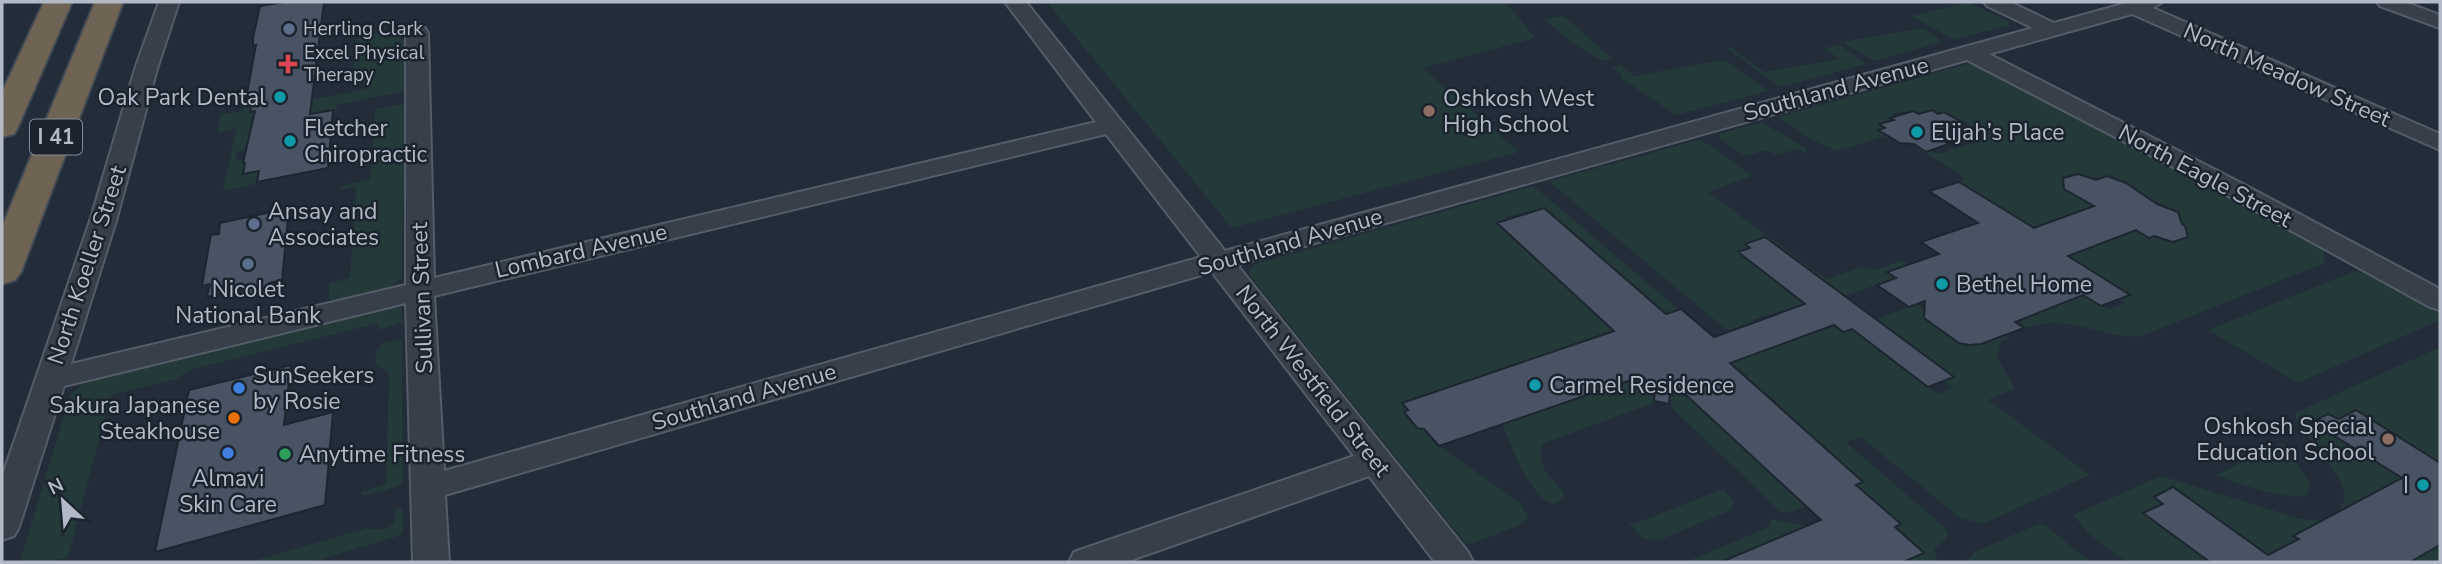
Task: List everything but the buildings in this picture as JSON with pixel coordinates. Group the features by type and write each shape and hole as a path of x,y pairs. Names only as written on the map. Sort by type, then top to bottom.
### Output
{"highway":[{"name":"I 41","path":"2,127 58,2"},
{"name":"I 41","path":"2,272 109,2"}],"street":[{"name":"North Koeller Street","path":"2,527 103,222 146,69 169,2"},
{"name":"North Westfield Street","path":"1015,2 1455,562"},
{"path":"1994,2 2051,29"},
{"path":"2387,2 2440,22"},
{"name":"Southland Avenue","path":"429,487 1219,262 2143,4"},
{"name":"North Meadow Street","path":"2143,4 2440,144"},
{"name":"Sullivan Street","path":"417,33 420,289 430,562"},
{"name":"North Eagle Street","path":"1970,53 2231,188 2440,301"},
{"name":"Lombard Avenue","path":"51,379 1112,125"},
{"path":"1087,562 1375,461"}],"green space":[{"path":"1047,2 1506,2 1535,38 1423,68 1519,152 1232,228"},
{"path":"1968,2 2008,21 2009,25 1954,40 1912,16"},
{"path":"1564,16 1613,59 1602,61 1570,41 1544,19"},
{"path":"1924,28 1942,42 1874,61 1842,42"},
{"path":"393,30 403,31 398,36 405,41 405,91 337,105 336,110 267,123 245,150 237,152 236,161 243,160 243,163 259,171 259,182 278,179 223,191 236,129 218,132 220,115 243,111 244,104 252,103 251,111 367,89 367,82 353,84 355,41 361,37"},
{"path":"1840,45 1867,64 1780,87 1725,47 1731,47 1764,72 1839,59 1825,48"},
{"path":"1724,60 1769,91 1676,115 1621,78 1623,76 1612,67 1621,65 1634,76"},
{"path":"1967,64 1977,65 2323,248 2325,263 2139,337 2068,324 2040,324 2024,328 2020,320 2036,265 2110,309 2125,303 2119,299 2130,294 2064,254 2094,243 2098,245 2128,226 2149,238 2154,236 2171,241 2188,237 2187,232 2178,227 2183,224 2173,219 2178,212 2107,176 2071,176 2064,178 2065,190 2098,209 2091,207 2034,228 1959,182 1964,179 1961,175 1912,145 1938,154 1986,139 1986,134 1945,112 1938,114 1932,110 1893,114 1890,117 1894,120 1880,124 1885,128 1879,130 1893,139 1883,137 1837,151 1810,139 1778,117"},
{"path":"405,104 402,278 388,288 335,301 329,299 329,283 350,278 356,187 340,190 341,186 370,179 375,109"},
{"path":"1762,122 1807,149 1806,154 1797,149 1776,155 1767,150 1744,156 1719,138 1719,134"},
{"path":"1698,140 1709,144 1752,176 1708,192 1826,279 1862,267 1876,270 1902,260 1908,265 1888,272 1896,278 1844,296 1767,239 1746,244 1750,248 1739,253 1805,304 1751,320 1753,323 1728,331 1551,181"},
{"path":"1534,186 1679,310 1666,314 1544,208 1506,217 1508,219 1498,222 1604,322 1608,322 1623,335 1532,363 1529,360 1429,397 1426,394 1402,402 1408,410 1404,413 1417,428 1424,429 1439,446 1520,503 1528,517 1522,524 1466,544 1250,276 1249,270 1256,264"},
{"path":"2367,271 2440,309 2440,320 2298,383 2208,330 2353,272"},
{"path":"1917,304 1925,310 1925,319 1959,343 1981,344 2005,333 2010,336 2000,344 1997,358 2015,388 1988,400 2090,475 1983,524 1960,518 1861,437 1846,442 1944,527 1948,534 1946,540 1934,548 1937,562 1903,562 1924,552 1895,527 1901,524 1856,485 1862,482 1776,411 1782,407 1729,361 1834,325 1843,332 1852,329 1938,394 1953,388 1945,381 1954,377 1876,319"},
{"path":"401,306 403,322 379,330 379,323 189,370 177,379 111,395 68,557 48,562 20,562 70,395 80,386 99,377"},
{"path":"402,339 403,483 388,490 362,496 360,492 386,484 389,373 375,365 376,351 383,343"},
{"path":"2440,347 2440,562 2126,562 2088,533 2073,515 2161,476 2301,519 2330,517 2341,507 2344,490 2340,479 2296,420 2295,413"},
{"path":"1655,365 1806,506 1789,513 1780,511 1672,408 1670,395"},
{"path":"1642,376 1657,391 1656,402 1542,444 1543,467 1565,496 1555,504 1546,501 1523,471 1502,424 1586,391 1590,394"},
{"path":"2282,443 2310,482 2308,494 2276,494 2216,475"},
{"path":"1723,489 1734,501 1731,510 1660,540 1644,539 1628,523 1634,524"},
{"path":"402,508 403,533 395,537 312,562 250,562 368,528 382,529 395,522 395,509"},
{"path":"1771,519 1807,526 1721,562 1686,562 1769,527"},
{"path":"2038,524 2045,525 2091,562 1965,562 1975,552"}],"place":[{"name":"Herrling Clark","path":"289,29"},
{"name":"Excel Physical Therapy","path":"288,64"},
{"name":"Oak Park Dental","path":"280,97"},
{"name":"Oshkosh West High School","path":"1429,111"},
{"name":"Elijah’s Place","path":"1917,132"},
{"name":"Fletcher Chiropractic","path":"290,141"},
{"name":"Ansay and Associates","path":"254,224"},
{"name":"Nicolet National Bank","path":"248,264"},
{"name":"Bethel Home","path":"1942,284"},
{"name":"Carmel Residence","path":"1535,385"},
{"name":"SunSeekers by Rosie","path":"239,388"},
{"name":"Sakura Japanese Steakhouse","path":"234,418"},
{"name":"Oshkosh Special Education School","path":"2388,439"},
{"name":"Almavi Skin Care","path":"228,453"},
{"name":"Anytime Fitness","path":"285,454"},
{"name":"I","path":"2423,485"}]}
